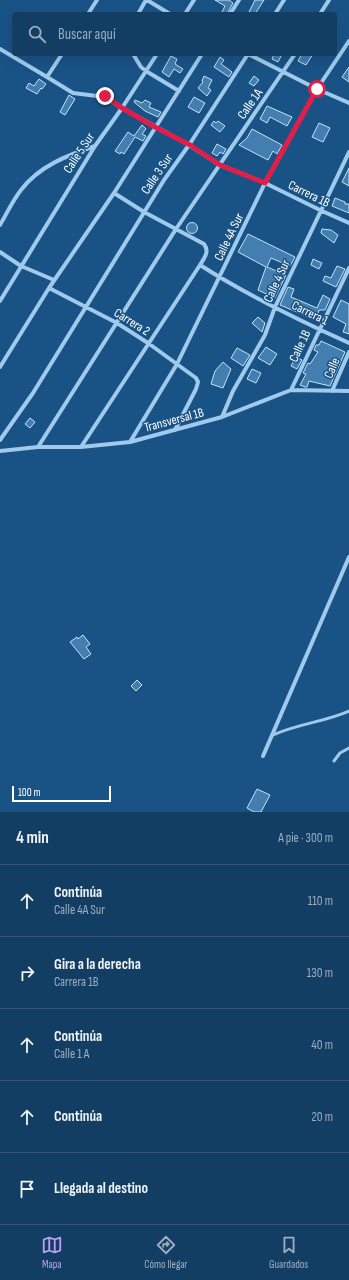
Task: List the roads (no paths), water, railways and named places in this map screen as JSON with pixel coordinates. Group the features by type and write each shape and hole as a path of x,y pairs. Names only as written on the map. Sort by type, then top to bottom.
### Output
{"street":[{"path":"89,12 97,0"},
{"path":"139,12 147,0 167,12"},
{"path":"186,12 194,0"},
{"path":"231,12 239,0"},
{"path":"275,12 284,0"},
{"path":"321,12 329,0"},
{"name":"Calle 4A Sur","path":"130,442 177,364 265,183 317,89 349,41"},
{"path":"0,50 47,77 61,56"},
{"path":"134,56 146,71 178,91"},
{"name":"Calle 5 Sur","path":"0,301 95,146 156,56"},
{"path":"0,367 54,280 114,194 201,56"},
{"name":"Calle 3 Sur","path":"0,440 33,393 164,180 190,145 247,56"},
{"path":"252,56 317,89 349,103"},
{"name":"Calle 1A","path":"38,447 176,229 294,56"},
{"name":"Carrera 1B","path":"47,77 73,93 105,96 122,108 190,145 220,165 265,183 349,223"},
{"path":"0,224 20,190 31,179 51,164 74,153 95,146"},
{"name":"Calle 4 Sur","path":"222,417 233,391 265,335 275,307 349,152"},
{"path":"81,447 200,266 206,254 206,247 204,244 114,194"},
{"path":"0,252 21,266 54,280"},
{"name":"Carrera 1","path":"200,266 275,307 349,343"},
{"name":"Calle 1B","path":"291,390 349,268"},
{"name":"Carrera 2","path":"49,288 117,323 196,378 198,382 196,389 175,430"},
{"name":"Calle","path":"332,391 349,352"},
{"name":"Transversal 1B","path":"0,451 38,447 81,447 130,442 222,417 291,390 349,391"},
{"path":"263,756 349,556"}],"lane":[{"path":"272,735 291,727 326,720 349,711"},
{"path":"334,761 340,753 349,748"}]}
